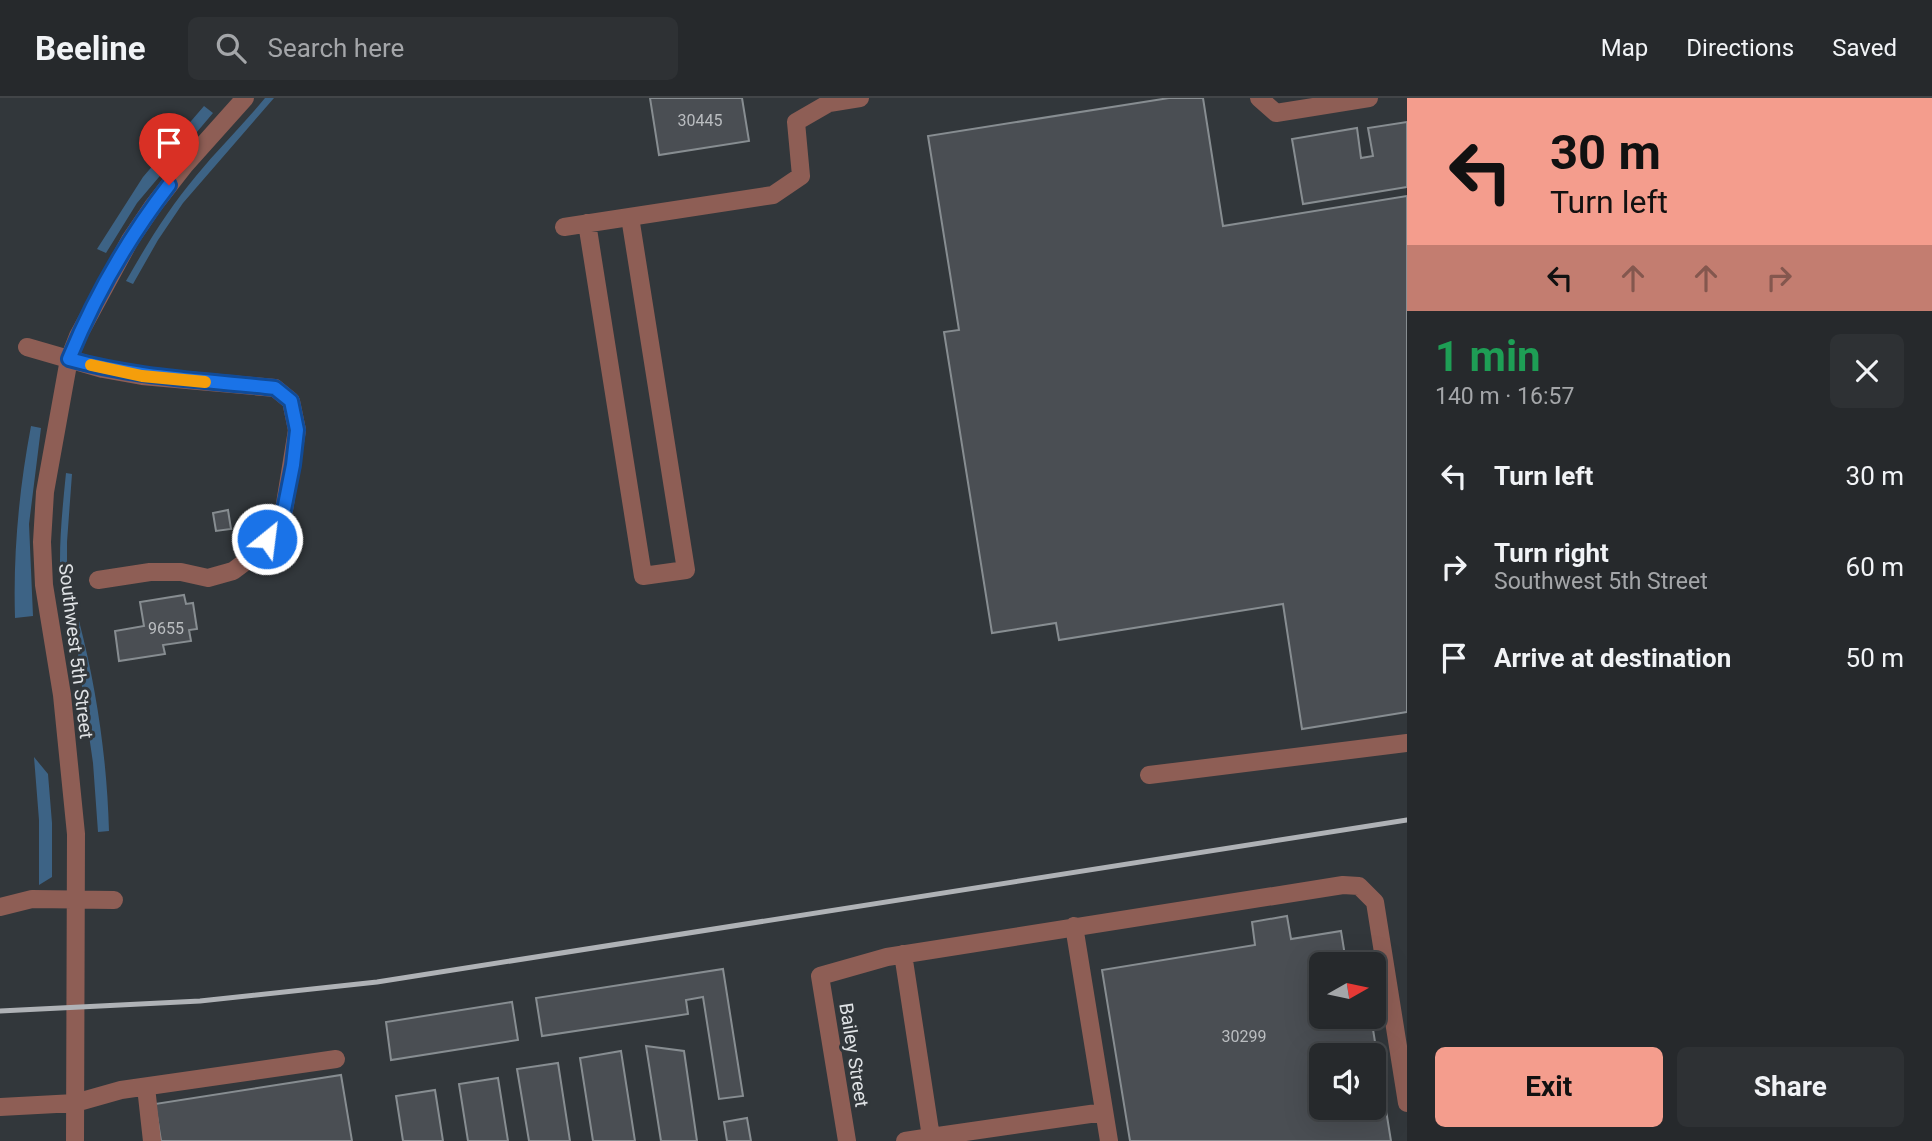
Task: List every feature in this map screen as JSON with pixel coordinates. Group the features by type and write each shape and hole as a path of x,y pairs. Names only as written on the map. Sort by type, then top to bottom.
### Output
{"street":[{"name":"Southwest 5th Street","path":"75,1141 76,834 62,695 44,585 42,542 45,492 69,359 78,336 130,240 185,164 245,98"},
{"path":"564,227 773,195 801,176 796,122 829,103 860,98"},
{"path":"1259,98 1276,113 1369,98"},
{"path":"587,223 643,576 686,570 629,217"},
{"path":"27,347 103,369 142,376 275,388 291,401 297,430 284,510 267,539 250,559 233,571 208,578 181,572 150,572 98,580"},
{"path":"1149,775 1407,743"},
{"path":"931,1137 903,954 1343,885 1359,886 1375,902 1407,1103"},
{"path":"0,907 32,899 114,900"},
{"path":"1073,926 1109,1141"},
{"name":"Bailey Street","path":"846,1141 820,976 903,954"},
{"path":"0,1107 75,1103 121,1090 336,1059"},
{"path":"146,1087 152,1141"},
{"path":"905,1141 1104,1112"}],"shaded area":[{"path":"265,98 274,98 183,203 133,284 126,281 186,188"},
{"path":"204,106 213,113 137,203 106,253 97,249 143,177"},
{"path":"31,426 41,428 29,524 33,616 15,618 18,522"},
{"path":"66,473 72,474 67,542 67,627 60,569"},
{"path":"79,621 100,725 109,831 98,832 93,763 78,659"},
{"path":"34,757 48,774 52,823 52,877 39,885 39,820"}],"building":[{"path":"650,98 742,98 749,141 659,155"},
{"path":"1169,98 1203,98 1223,226 1407,196 1407,712 1302,729 1283,604 1059,640 1056,623 992,633 944,332 959,330 928,136"},
{"path":"1407,122 1407,187 1303,204 1292,139 1357,128 1361,158 1373,156 1368,128"},
{"path":"228,510 231,529 216,531 213,513"},
{"path":"184,595 186,604 193,603 197,629 189,630 191,641 163,645 165,654 119,661 115,631 144,626 140,602"},
{"path":"1287,916 1291,939 1341,931 1344,952 1309,952 1309,1029 1373,1029 1375,1043 1309,1043 1309,1120 1386,1120 1386,1110 1391,1141 1130,1141 1102,970 1255,945 1252,922"},
{"path":"723,969 743,1096 719,1099 703,997 686,1000 688,1014 542,1036 536,998"},
{"path":"512,1002 518,1040 391,1060 386,1022"},
{"path":"646,1046 684,1051 697,1141 661,1141"},
{"path":"621,1051 635,1141 593,1141 580,1058"},
{"path":"558,1063 570,1141 529,1141 517,1069"},
{"path":"341,1075 352,1141 161,1141 155,1104"},
{"path":"498,1078 508,1141 468,1141 459,1084"},
{"path":"435,1090 443,1141 403,1141 396,1096"},
{"path":"747,1118 751,1141 727,1141 724,1122"}],"railway":[{"path":"0,1011 200,1001 377,982 1407,820"}],"slow traffic":[{"path":"91,365 142,376 205,382"}],"route":[{"path":"169,185 130,240 78,336 69,359 142,376 275,388 291,401 297,430 293,465 284,510 267,539"}]}
